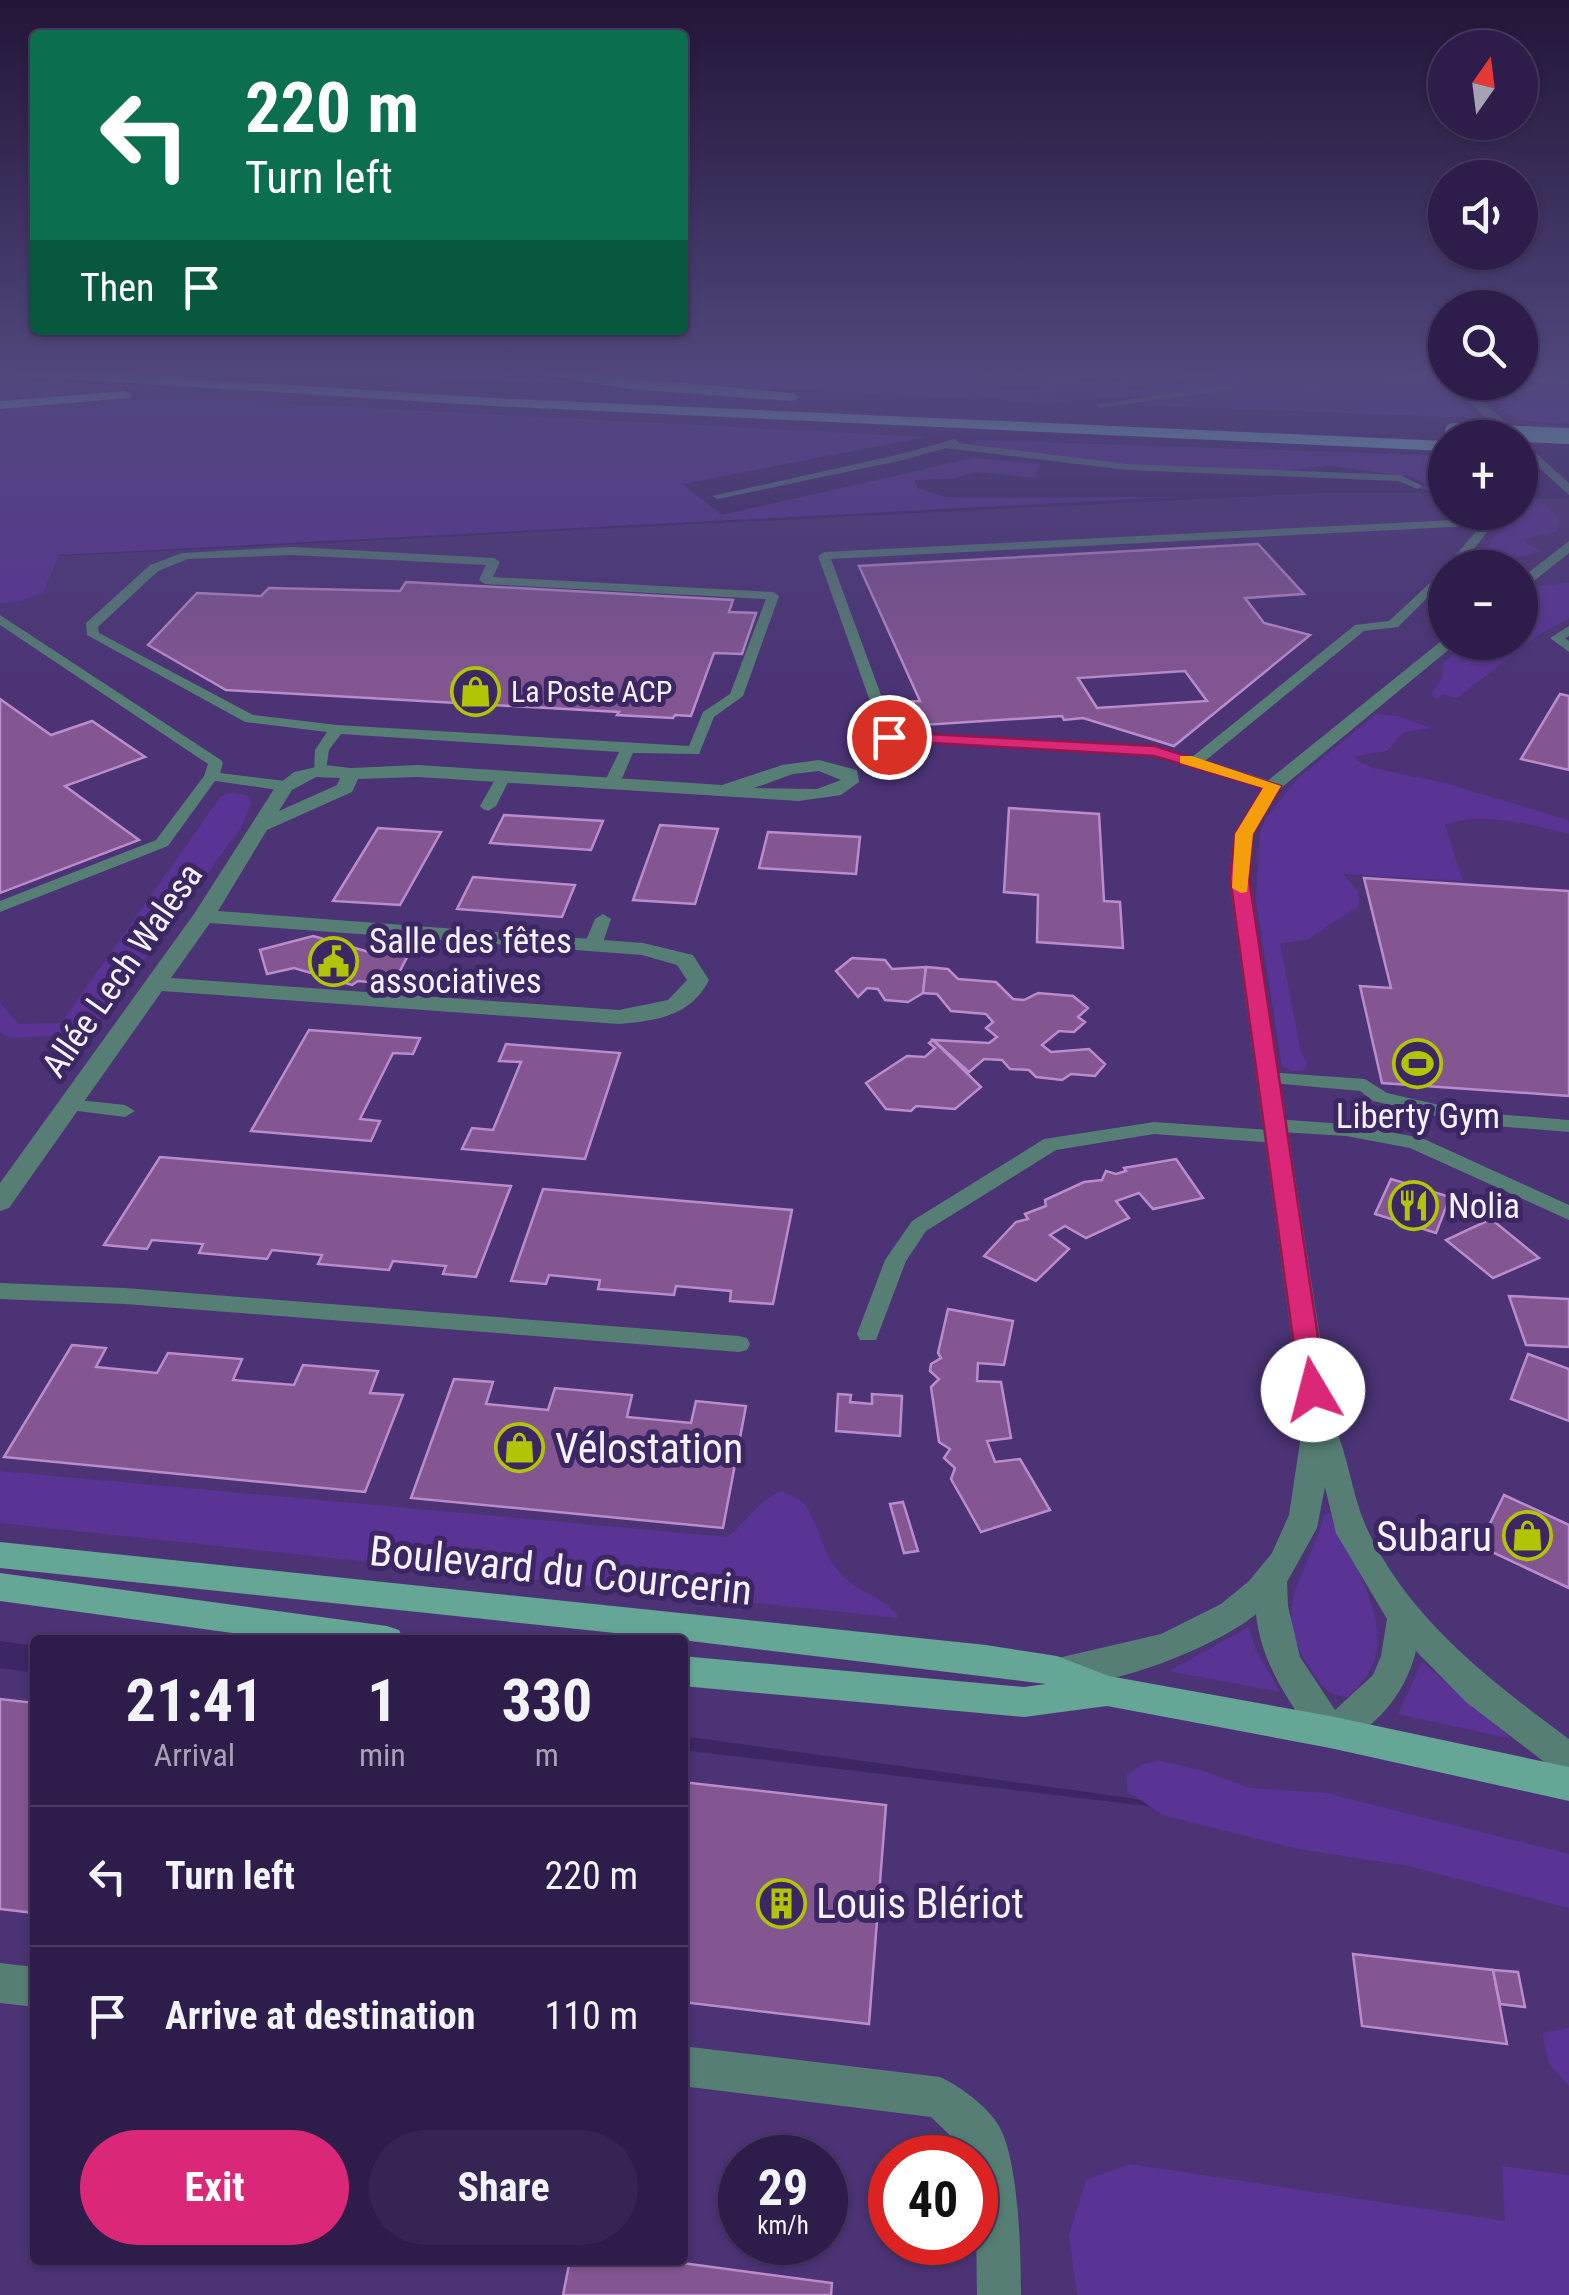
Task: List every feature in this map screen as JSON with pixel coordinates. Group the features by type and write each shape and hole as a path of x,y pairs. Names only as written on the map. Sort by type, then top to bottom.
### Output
{"main road":[{"name":"Boulevard du Courcerin","path":"0,1556 1057,1671 1108,1691 1567,1779"},
{"path":"0,1587 350,1635"},
{"name":"Boulevard du Courcerin","path":"688,1672 1024,1702 1108,1691"}],"street":[{"path":"1538,572 1569,546"},
{"path":"1428,660 1273,786 1244,834 1240,878 1318,1422 1330,1448 1352,1533 1404,1616 1567,1779"},
{"path":"285,786 303,773 319,770 351,774 418,771 726,790 816,795 840,790 850,782 850,774 838,767 803,764 726,790"},
{"path":"264,825 345,788 351,774"},
{"name":"Allée Lech Walesa","path":"0,1202 204,916 285,786"},
{"path":"156,984 619,1017 662,1011 694,991 698,980 685,960 643,949 204,916"},
{"path":"1057,1671 1120,1664 1158,1652 1238,1611 1271,1582 1302,1525 1311,1445 1318,1422"},
{"path":"1271,1582 1270,1621 1278,1648 1292,1678 1330,1732 1364,1711 1381,1694 1402,1649 1404,1616"},
{"path":"0,1983 30,1986"},
{"path":"688,2067 940,2098 983,2138 1000,2230 999,2295"}],"lane":[{"path":"718,496 800,479"},
{"path":"1402,479 1418,486"},
{"path":"1273,786 1155,751 889,737 824,556 1474,522 1484,530 1467,550"},
{"path":"292,552 494,562 486,580 773,596 736,696 708,715 694,750 336,730 250,719 93,634 91,626 154,568 186,556 292,552"},
{"path":"1195,762 1360,628 1393,624 1428,590"},
{"path":"0,619 8,620 216,763 211,776 162,843 0,907"},
{"path":"1569,630 1557,638 1569,648"},
{"path":"319,770 322,750 336,730"},
{"path":"612,783 628,748"},
{"path":"211,776 285,786"},
{"path":"488,806 504,776"},
{"path":"594,945 604,920"},
{"path":"1268,1078 1365,1086 1380,1097 1470,1118 1569,1126"},
{"path":"70,1105 125,1111"},
{"path":"868,1334 896,1260 919,1226 1051,1144 1154,1128 1346,1130 1415,1144 1569,1213"},
{"path":"0,1291 125,1296 738,1344"}],"shaded area":[{"path":"0,479 707,479 682,484 722,515 880,479 948,479 915,480 917,488 945,497 1173,497 59,555 44,592 0,603"},
{"path":"1417,479 1428,479 1428,490 1420,489 1425,484"},
{"path":"1320,493 1428,493 1428,530 1538,530 1538,499 1569,498 1569,1886 1389,1834 688,1737 688,1635 30,1635 30,1645 0,1641 0,586 47,585 59,556"},
{"path":"1538,501 1560,519 1557,531 1526,538 1526,543 1542,551 1483,550 1500,530 1538,530"},
{"path":"1569,583 1569,618 1538,636 1538,586"},
{"path":"1506,660 1457,698 1443,694 1437,699 1432,692 1442,678 1443,663"},
{"path":"1376,714 1397,716 1431,728 1404,732 1387,751 1356,756 1356,760 1373,768 1445,783 1565,819 1569,822 1569,834 1507,820 1459,821 1445,825 1463,881 1343,874 1358,891 1359,906 1307,940 1280,943 1301,1053 1307,1062 1305,1070 1292,1071 1282,1066 1256,900 1260,833 1266,818 1298,778"},
{"path":"247,795 251,803 242,826 90,1034 8,1038 0,1031 0,1002 18,1024 61,1023 221,796"},
{"path":"0,1471 727,1537 767,1499 782,1491 807,1508 838,1571 886,1604 899,1618 0,1523"},
{"path":"1330,1513 1364,1583 1377,1632 1376,1655 1366,1677 1347,1697 1330,1692 1318,1680 1298,1647 1292,1627 1295,1592 1324,1515"},
{"path":"1249,1627 1255,1648 1280,1692 1169,1671"},
{"path":"1422,1662 1512,1739 1398,1714"},
{"path":"0,1668 30,1672 30,2265 688,2265 688,1751 1237,1817 1569,1891 1569,2295 0,2295"},
{"path":"1160,1761 1201,1770 1250,1788 1327,1793 1569,1854 1569,1908 1409,1866 1298,1849 1163,1815 1127,1791 1127,1775 1143,1764"},
{"path":"1569,2028 1569,2086 1549,2063 1542,2033"},
{"path":"1130,2164 1505,2221 1502,2166 1569,2175 1569,2295 1077,2295 1069,2235 1086,2180"}],"building":[{"path":"1258,544 1304,594 1245,598 1264,623 1310,635 1174,746 1083,718 1064,720 1062,716 908,726 898,702 920,701 859,566","holes":["1185,671 1207,701 1097,708 1078,678"]},
{"path":"406,582 733,600 729,612 756,613 742,654 714,653 691,716 673,718 226,690 148,645 197,593 261,596 269,588 400,591"},
{"path":"1560,694 1569,696 1569,770 1521,759"},
{"path":"0,699 51,735 92,721 145,757 65,786 139,840 0,893"},
{"path":"1009,808 1099,814 1104,901 1120,902 1123,948 1037,942 1038,895 1004,892"},
{"path":"504,815 603,821 591,850 490,843"},
{"path":"660,825 718,829 695,904 633,900"},
{"path":"378,828 441,832 400,905 333,901"},
{"path":"768,832 860,837 856,874 759,868"},
{"path":"473,877 575,885 562,917 457,909"},
{"path":"1364,878 1569,891 1569,1096 1382,1083 1360,986 1391,988"},
{"name":"Salle des fêtes associatives","path":"313,936 376,954 380,946 412,948 393,984 358,981 352,985 294,968 267,974 260,950"},
{"path":"852,958 885,960 892,969 926,967 923,993 908,1002 885,1000 878,989 867,988 858,997 836,971"},
{"path":"926,967 948,969 958,979 996,982 1013,999 1024,1000 1038,993 1073,996 1088,1008 1078,1017 1085,1022 1074,1032 1059,1031 1042,1045 1051,1052 1089,1049 1105,1064 1095,1076 1071,1074 1062,1080 1010,1069 1002,1060 984,1059 969,1072 933,1040 989,1043 997,1037 986,1028 993,1022 986,1014 951,1011 937,994 923,993"},
{"path":"309,1030 420,1038 413,1054 393,1053 360,1119 380,1121 371,1141 251,1131"},
{"path":"933,1040 981,1087 955,1109 886,1109 866,1083 907,1056 925,1057 935,1048 929,1043"},
{"path":"506,1044 620,1053 585,1159 462,1149 472,1128 493,1130 521,1062 499,1061"},
{"path":"160,1157 511,1186 476,1277 443,1274 446,1266 393,1261 389,1270 318,1264 322,1255 272,1250 267,1259 199,1253 203,1244 152,1240 147,1249 104,1245"},
{"path":"1176,1159 1203,1198 1153,1209 1139,1193 1116,1201 1129,1218 1086,1238 1065,1226 1050,1235 1069,1249 1036,1281 984,1256 1016,1222 1028,1219 1025,1214 1046,1206 1045,1200 1084,1182 1102,1180 1106,1171 1116,1174 1126,1171 1124,1168"},
{"name":"Nolia","path":"1391,1179 1450,1197 1436,1233 1375,1214"},
{"path":"543,1189 792,1210 773,1304 730,1301 731,1291 676,1286 674,1295 598,1289 600,1280 549,1275 546,1284 511,1281"},
{"path":"1491,1219 1539,1258 1493,1278 1446,1240"},
{"path":"1509,1296 1569,1299 1569,1347 1526,1345"},
{"path":"948,1309 1013,1321 1004,1365 978,1363 977,1381 1001,1382 1011,1438 987,1441 995,1462 1020,1459 1050,1510 981,1532 951,1479 955,1468 944,1458 950,1449 939,1442 931,1387 939,1379 930,1371 931,1364 941,1358 938,1353"},
{"path":"72,1345 106,1348 96,1367 157,1373 168,1353 242,1359 233,1380 294,1385 303,1365 378,1371 370,1393 403,1395 365,1492 4,1457"},
{"path":"1528,1354 1569,1369 1569,1421 1511,1399"},
{"path":"454,1379 493,1382 486,1404 548,1410 555,1388 632,1395 627,1417 691,1423 696,1401 746,1406 723,1528 411,1498"},
{"path":"838,1394 851,1395 850,1402 872,1404 872,1394 902,1396 900,1436 836,1431"},
{"name":"Subaru","path":"1504,1495 1569,1525 1569,1588 1479,1546"},
{"path":"903,1502 918,1551 904,1553 890,1504"},
{"path":"0,1699 30,1702 30,1912 0,1909"},
{"name":"Louis Blériot","path":"688,1783 886,1805 869,2024 688,2003"},
{"path":"1353,1954 1493,1970 1507,2044 1362,2026"},
{"path":"1493,1970 1518,1972 1525,2007 1500,2004"},
{"path":"688,2264 832,2283 831,2295 563,2295 569,2265"}],"slow traffic":[{"path":"1186,760 1273,786 1244,834 1241,888"}],"place":[{"name":"La Poste ACP","path":"476,692"},
{"name":"Salle des fêtes associatives","path":"334,961"},
{"name":"Liberty Gym","path":"1418,1064"},
{"name":"Nolia","path":"1413,1206"},
{"name":"Vélostation","path":"520,1448"},
{"name":"Subaru","path":"1527,1536"},
{"name":"Louis Blériot","path":"781,1903"}],"route":[{"path":"889,737 1155,751 1273,786 1244,834 1240,878 1313,1390"}]}
